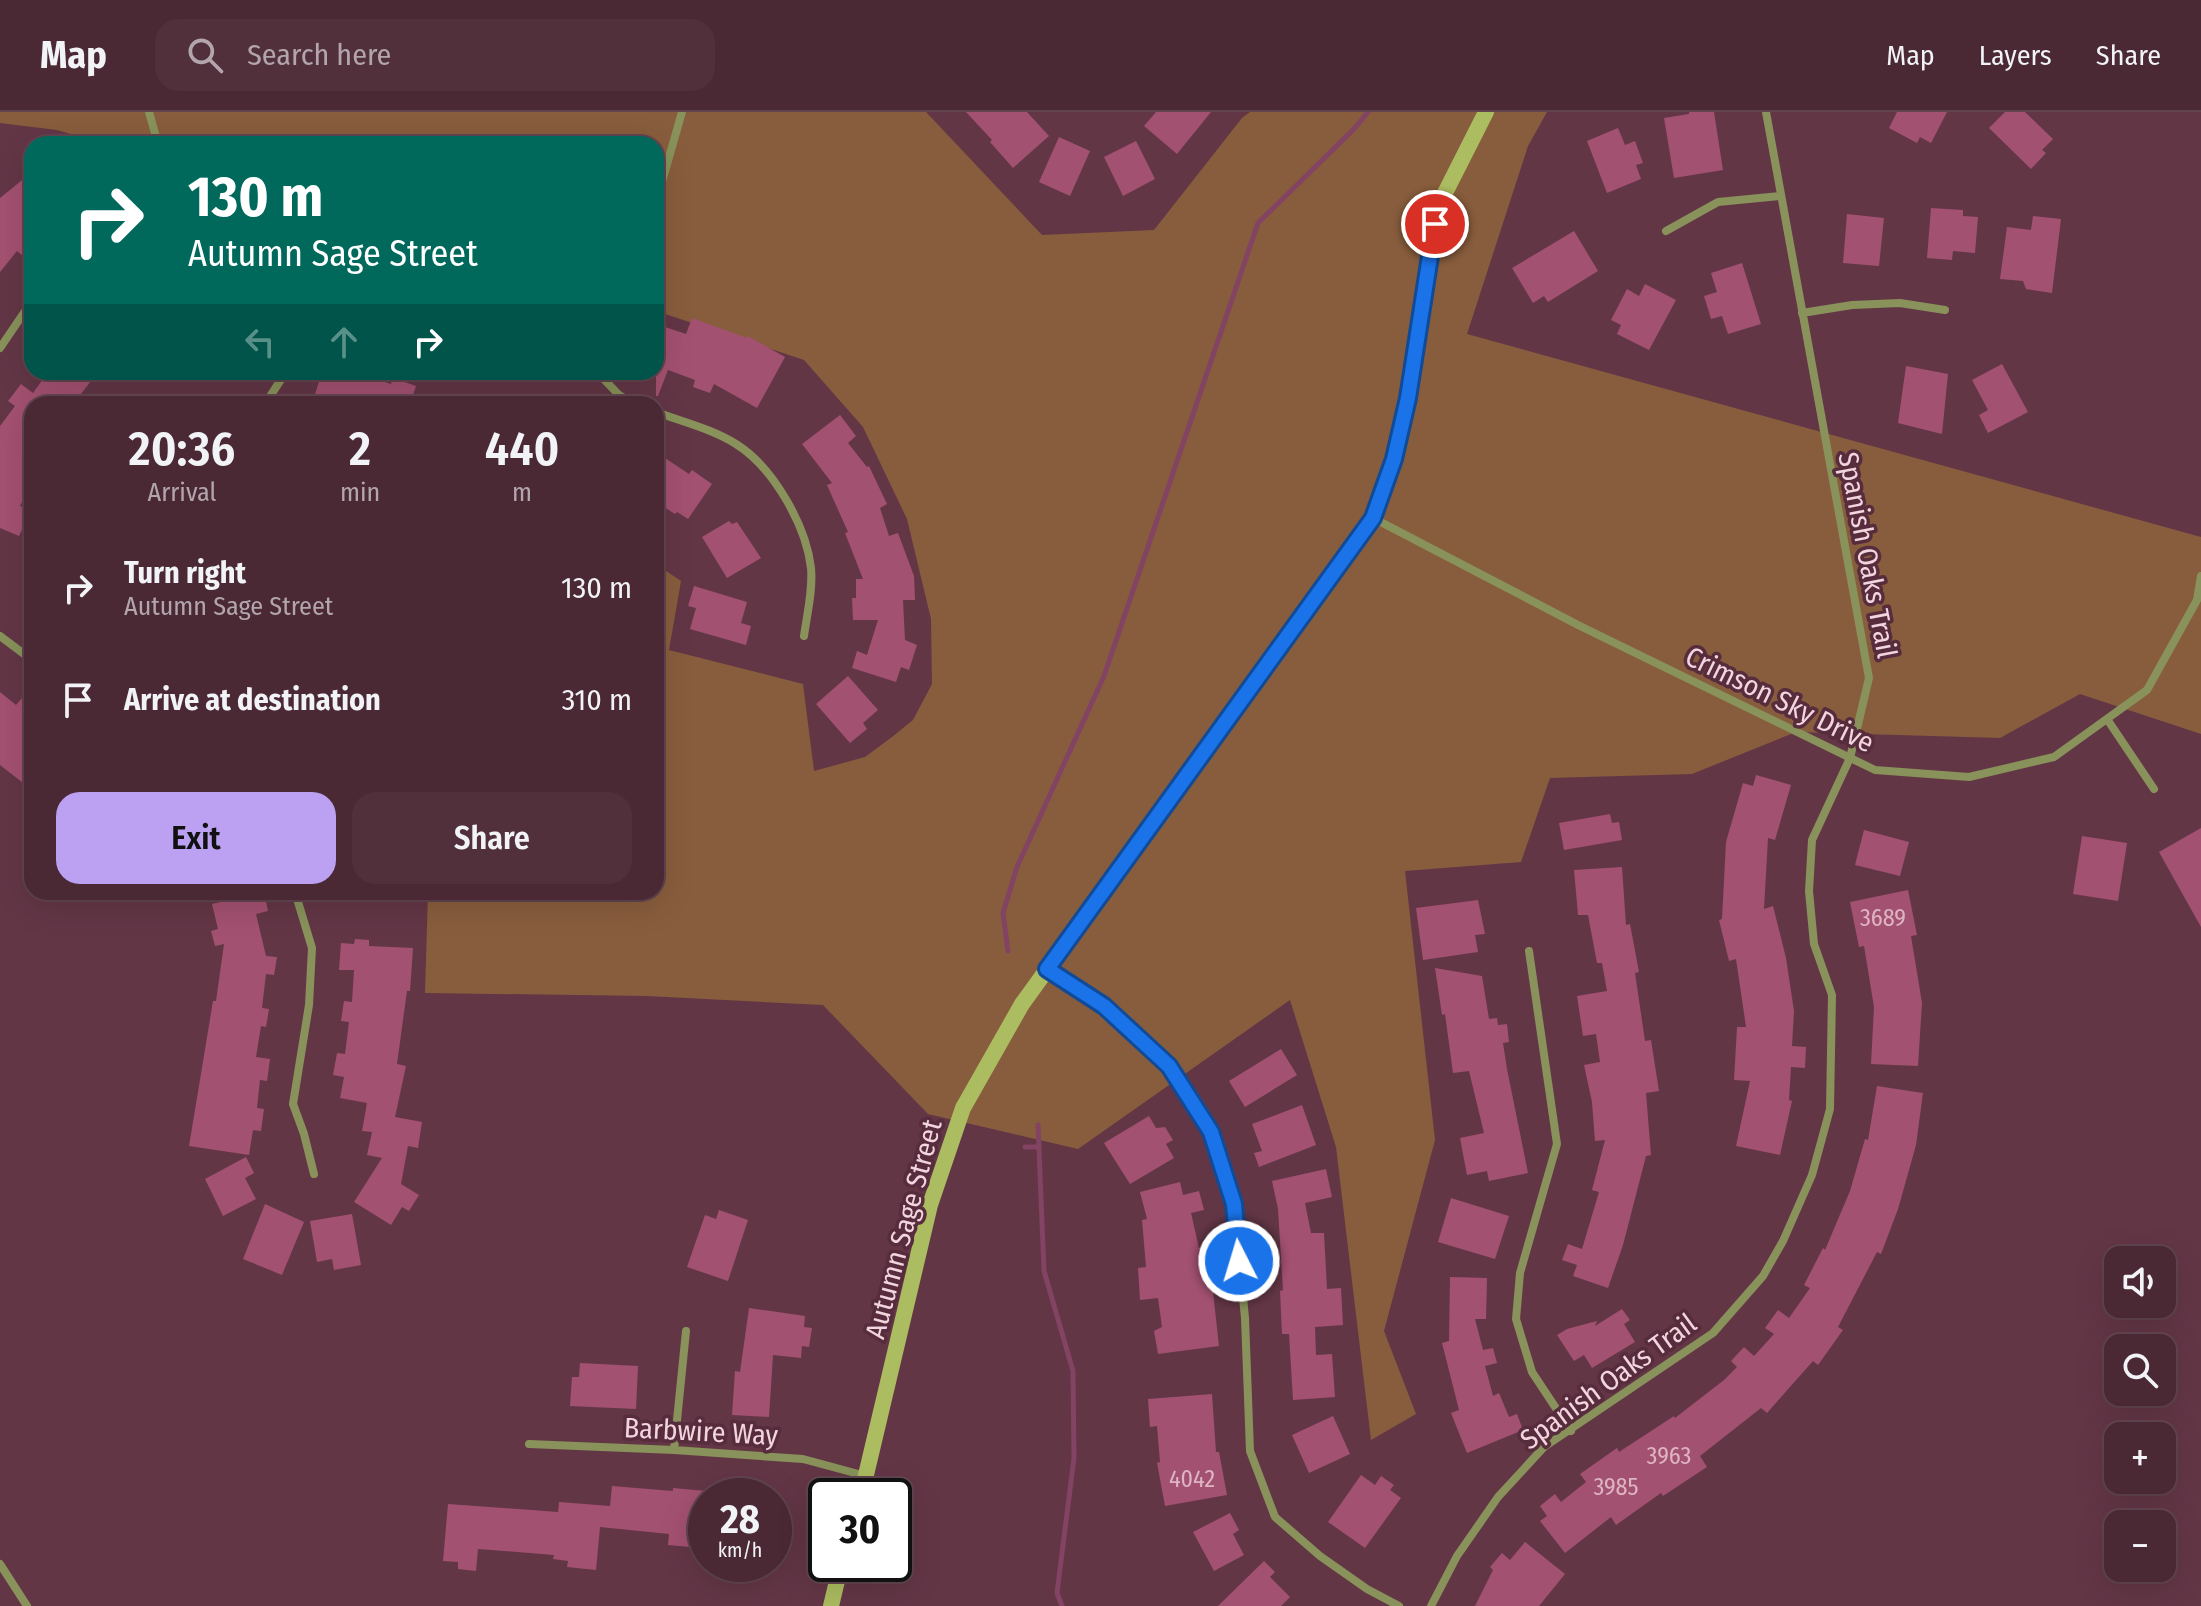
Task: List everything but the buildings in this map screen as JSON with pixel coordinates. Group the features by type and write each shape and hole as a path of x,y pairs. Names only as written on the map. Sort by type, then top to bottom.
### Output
{"street":[{"path":"149,112 156,136"},
{"path":"664,175 682,112"},
{"name":"Autumn Sage Street","path":"867,1476 930,1205 963,1108 1022,1004 1373,518 1394,459 1408,398 1435,224 1445,193 1486,112"},
{"name":"Spanish Oaks Trail","path":"1431,1606 1457,1556 1498,1497 1544,1447 1713,1333 1763,1276 1783,1241 1812,1175 1830,1109 1832,995 1814,944 1809,891 1812,840 1850,758 1869,678 1766,112"},
{"path":"1666,231 1718,202 1780,196"},
{"path":"1802,313 1852,305 1900,303 1945,310"},
{"path":"0,348 24,313"},
{"path":"605,380 621,396"},
{"path":"664,415 714,432 738,445 762,466 782,493 794,517 811,567 804,636"},
{"name":"Crimson Sky Drive","path":"1373,518 1580,626 1875,770 1969,777 2054,757 2147,690 2197,600 2201,576"},
{"path":"0,636 24,654"},
{"path":"2107,719 2154,789"},
{"path":"297,900 312,948 309,1005 293,1104 314,1174"},
{"path":"1529,951 1557,1144 1520,1273 1516,1319 1532,1372 1571,1431"},
{"path":"1047,969 1104,1006 1169,1066 1211,1132 1234,1204 1245,1318 1250,1451 1275,1517 1320,1556 1367,1589 1399,1606"},
{"path":"674,1450 686,1331"},
{"name":"Barbwire Way","path":"529,1444 803,1459 867,1476"},
{"path":"0,1564 27,1606"},
{"path":"831,1606 837,1582"}],"shaded area":[{"path":"0,112 926,112 1042,235 1154,230 1242,118 1250,112 1547,112 1528,146 1467,334 2201,537 2201,734 2080,694 2000,738 1796,732 1692,774 1550,778 1521,862 1405,871 1435,1140 1384,1331 1416,1414 1371,1440 1336,1147 1290,1000 1078,1149 928,1114 823,1005 647,996 425,993 428,900 664,900 664,569 681,581 669,650 803,684 814,771 865,757 913,720 932,684 931,619 907,519 863,427 804,360 664,314 664,136 77,136 57,130 0,123"}],"waterway":[{"path":"1008,951 1003,913 1017,867 1104,676 1258,223 1368,112"},
{"path":"1038,1125 1044,1271 1073,1371 1074,1458 1057,1593 1062,1606"},
{"path":"1025,1147 1039,1147"}],"route":[{"path":"1239,1261 1234,1204 1211,1132 1169,1066 1104,1006 1047,969 1373,518 1394,459 1408,398 1435,224"}]}
